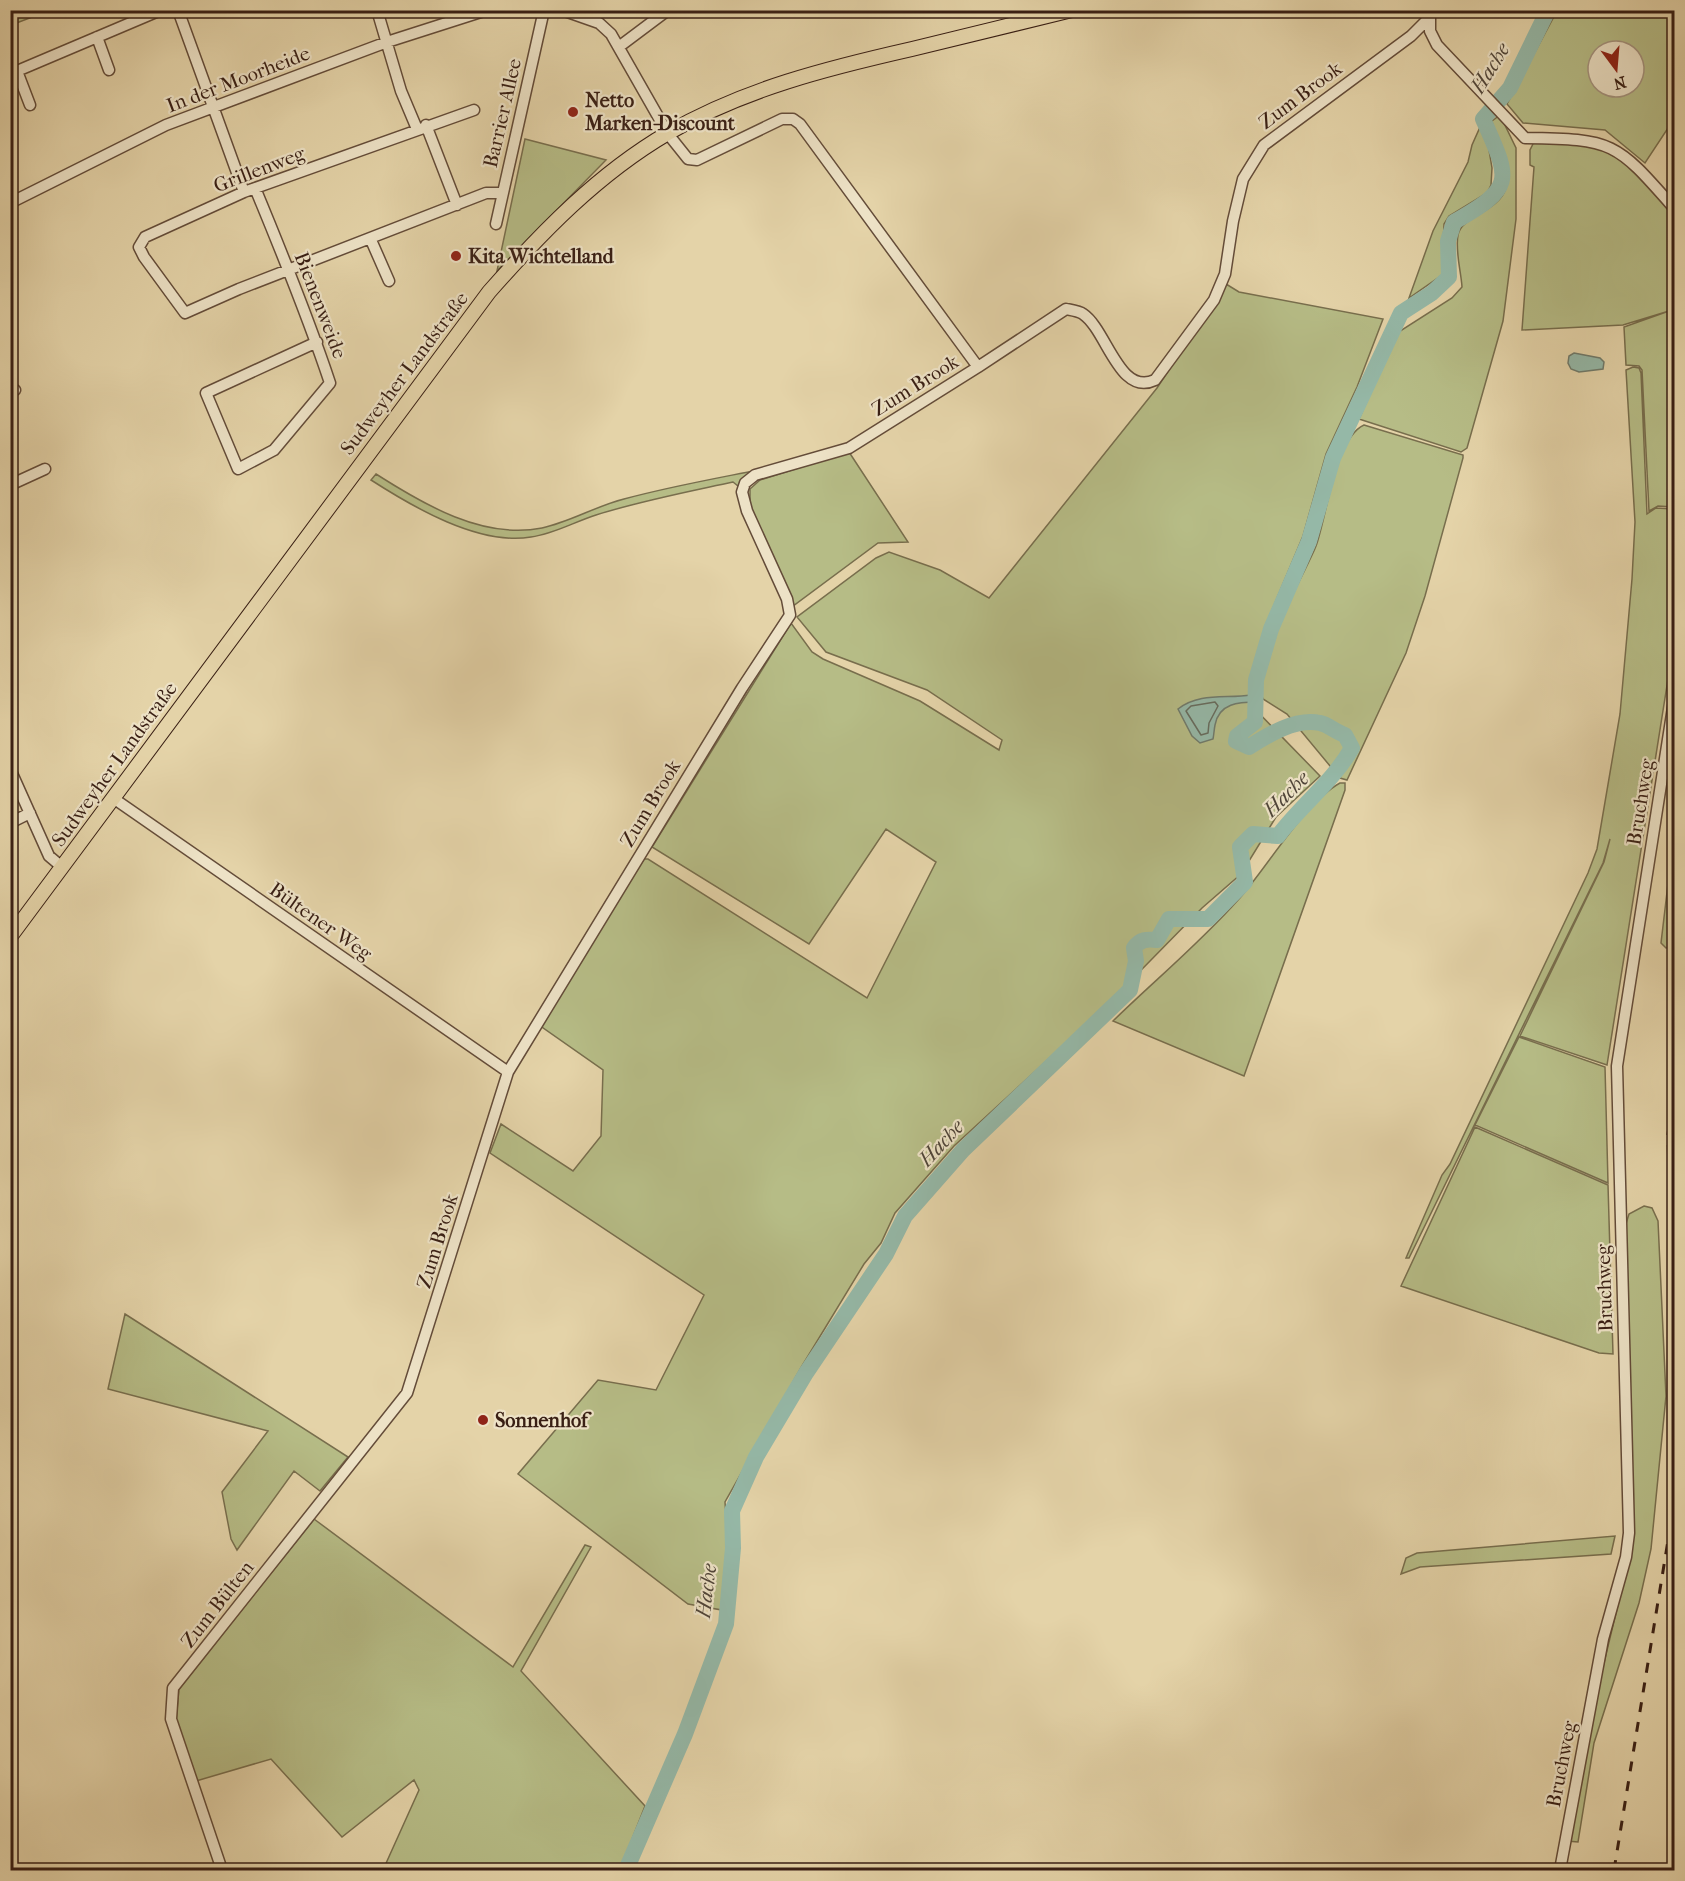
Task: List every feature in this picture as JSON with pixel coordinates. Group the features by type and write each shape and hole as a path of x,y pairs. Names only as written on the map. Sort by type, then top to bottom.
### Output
{"main road":[{"name":"Sudweyher Landstraße","path":"10,937 489,292 534,242 570,207 606,176 668,134 716,109 812,74 1072,10"}],"street":[{"path":"30,105 14,73 161,10"},
{"name":"Bienenweide","path":"178,10 212,108 290,270 317,342 330,383 274,450 238,469 206,393 317,342"},
{"path":"377,10 401,91 422,127 458,204"},
{"name":"In der Moorheide","path":"10,203 166,125 387,42 487,10"},
{"name":"Barrier Allee","path":"496,224 501,193 544,10"},
{"name":"Zum Brook","path":"562,10 599,23 611,34 620,46 668,134 688,159 697,160 782,119 793,119 800,124 978,367"},
{"path":"620,46 668,10"},
{"name":"Zum Brook","path":"1430,14 1430,31 1437,45 1525,138 1594,141 1619,151 1634,162 1674,208"},
{"name":"Zum Brook","path":"407,1393 508,1072 742,688 790,615 787,599 747,510 742,492 745,483 755,475 849,448 1066,309 1084,314 1127,375 1137,383 1145,385 1155,380 1214,300 1225,274 1233,221 1244,180 1264,145 1412,36 1430,14"},
{"path":"97,37 109,70"},
{"name":"Grillenweg","path":"290,270 185,313 144,257 140,247 145,237 250,190 474,110"},
{"path":"290,270 486,193 501,193"},
{"path":"371,240 389,281"},
{"path":"10,485 45,469"},
{"name":"Bruchweg","path":"1560,1870 1604,1639 1626,1557 1629,1533 1617,1066 1674,701"},
{"path":"10,769 49,856 62,867"},
{"name":"Bültener Weg","path":"113,798 508,1072"},
{"path":"10,823 30,813"},
{"name":"Zum Bülten","path":"222,1870 171,1719 173,1688 407,1393"}],"green space":[{"path":"11,10 48,10 48,11 14,24"},
{"path":"1557,11 1674,11 1674,119 1645,163 1605,130 1523,123 1507,104"},
{"path":"1500,115 1516,148 1516,219 1503,321 1467,448 1461,452 1359,419 1397,333 1452,298 1462,287 1457,248 1458,235 1466,223 1496,203 1506,188 1508,179 1506,162 1492,121"},
{"path":"1481,125 1485,126 1492,168 1491,185 1487,193 1449,216 1444,224 1442,275 1409,298 1433,231 1468,162 1472,145"},
{"path":"525,139 606,160 497,271"},
{"path":"1534,142 1597,146 1632,167 1674,216 1674,507 1658,506 1649,511 1642,370 1639,366 1626,365 1624,327 1669,311 1623,325 1522,330 1534,167 1530,165 1530,150"},
{"path":"1226,284 1239,292 1383,319 1357,387 1326,454 1303,536 1265,627 1252,677 1251,705 1320,776 1276,817 1241,874 1202,908 1099,1013 954,1146 895,1213 881,1243 864,1264 802,1366 725,1502 728,1546 722,1610 688,1604 518,1474 598,1380 656,1390 704,1295 490,1153 501,1124 573,1171 601,1136 603,1070 539,1025 644,859 648,859 867,998 936,862 886,829 809,944 652,847 791,623 812,652 823,659 920,701 999,750 1002,740 927,690 826,652 797,617 876,558 889,552 940,570 989,598 1157,388"},
{"path":"1633,367 1639,368 1641,373 1647,514 1656,508 1674,509 1674,641 1607,1065 1520,1036 1604,862 1610,839 1603,863 1409,1258 1406,1258 1442,1175 1450,1164 1588,873 1597,849 1620,714 1632,579 1635,522 1626,370"},
{"path":"1364,425 1463,455 1463,458 1425,596 1406,653 1347,780 1340,778 1287,714 1263,699 1260,685 1270,645 1316,546 1339,461 1354,433"},
{"path":"849,452 908,542 878,543 793,606 750,505 750,489 760,480"},
{"path":"758,470 746,476 738,486 733,482 664,497 596,515 548,533 511,538 490,536 447,522 406,502 371,480 376,474 413,497 455,517 498,529 520,530 542,528 563,522 614,502 641,495"},
{"path":"1340,783 1345,783 1345,790 1244,1076 1113,1021 1223,916 1249,887 1313,805 1326,792"},
{"path":"1674,833 1674,947 1666,948 1661,943"},
{"path":"1519,1037 1605,1067 1608,1183 1475,1125"},
{"path":"1475,1127 1608,1185 1613,1354 1599,1353 1401,1286"},
{"path":"1644,1206 1652,1208 1658,1221 1666,1396 1651,1549 1639,1603 1594,1743 1578,1842 1567,1841 1590,1721 1629,1559 1625,1227 1629,1214"},
{"path":"125,1314 348,1457 320,1491 294,1471 237,1550 231,1539 222,1492 268,1431 108,1389"},
{"path":"314,1519 513,1667 585,1545 591,1547 521,1671 645,1806 620,1870 383,1870 419,1790 414,1780 342,1837 271,1759 196,1781 176,1721 179,1689"},
{"path":"1615,1536 1611,1554 1420,1567 1401,1574 1406,1558 1417,1553"}],"water":[{"path":"1574,353 1600,358 1604,362 1603,369 1579,372 1571,369 1568,363 1569,356"},
{"path":"1256,680 1257,702 1237,703 1225,708 1217,718 1213,739 1200,743 1192,736 1178,709 1204,698 1251,695"}],"waterway":[{"name":"Hache","path":"626,1870 685,1734 726,1624 733,1548 732,1511 756,1457 806,1373 886,1254 905,1216 963,1150 1130,990 1136,961 1134,948 1136,945 1144,940 1157,940 1169,919 1208,919 1245,882 1240,847 1253,834 1278,836 1326,783 1352,748 1345,735 1323,724 1311,722 1282,729 1249,747 1236,741 1237,736 1255,722 1256,680 1271,629 1309,541 1333,458 1401,313 1432,293 1449,277 1448,241 1454,222 1488,200 1498,190 1502,180 1502,169 1499,156 1483,119 1510,88 1548,10"}],"railway":[{"path":"1671,1255 1668,1134 1674,1090"},
{"path":"1670,1249 1674,1318"},
{"path":"1674,1311 1674,1338"},
{"path":"1674,1415 1674,1420"},
{"path":"1614,1870 1674,1504"}],"place":[{"name":"Netto Marken-Discount","path":"573,112"},
{"name":"Kita Wichtelland","path":"456,256"},
{"name":"Sonnenhof","path":"483,1420"}]}
